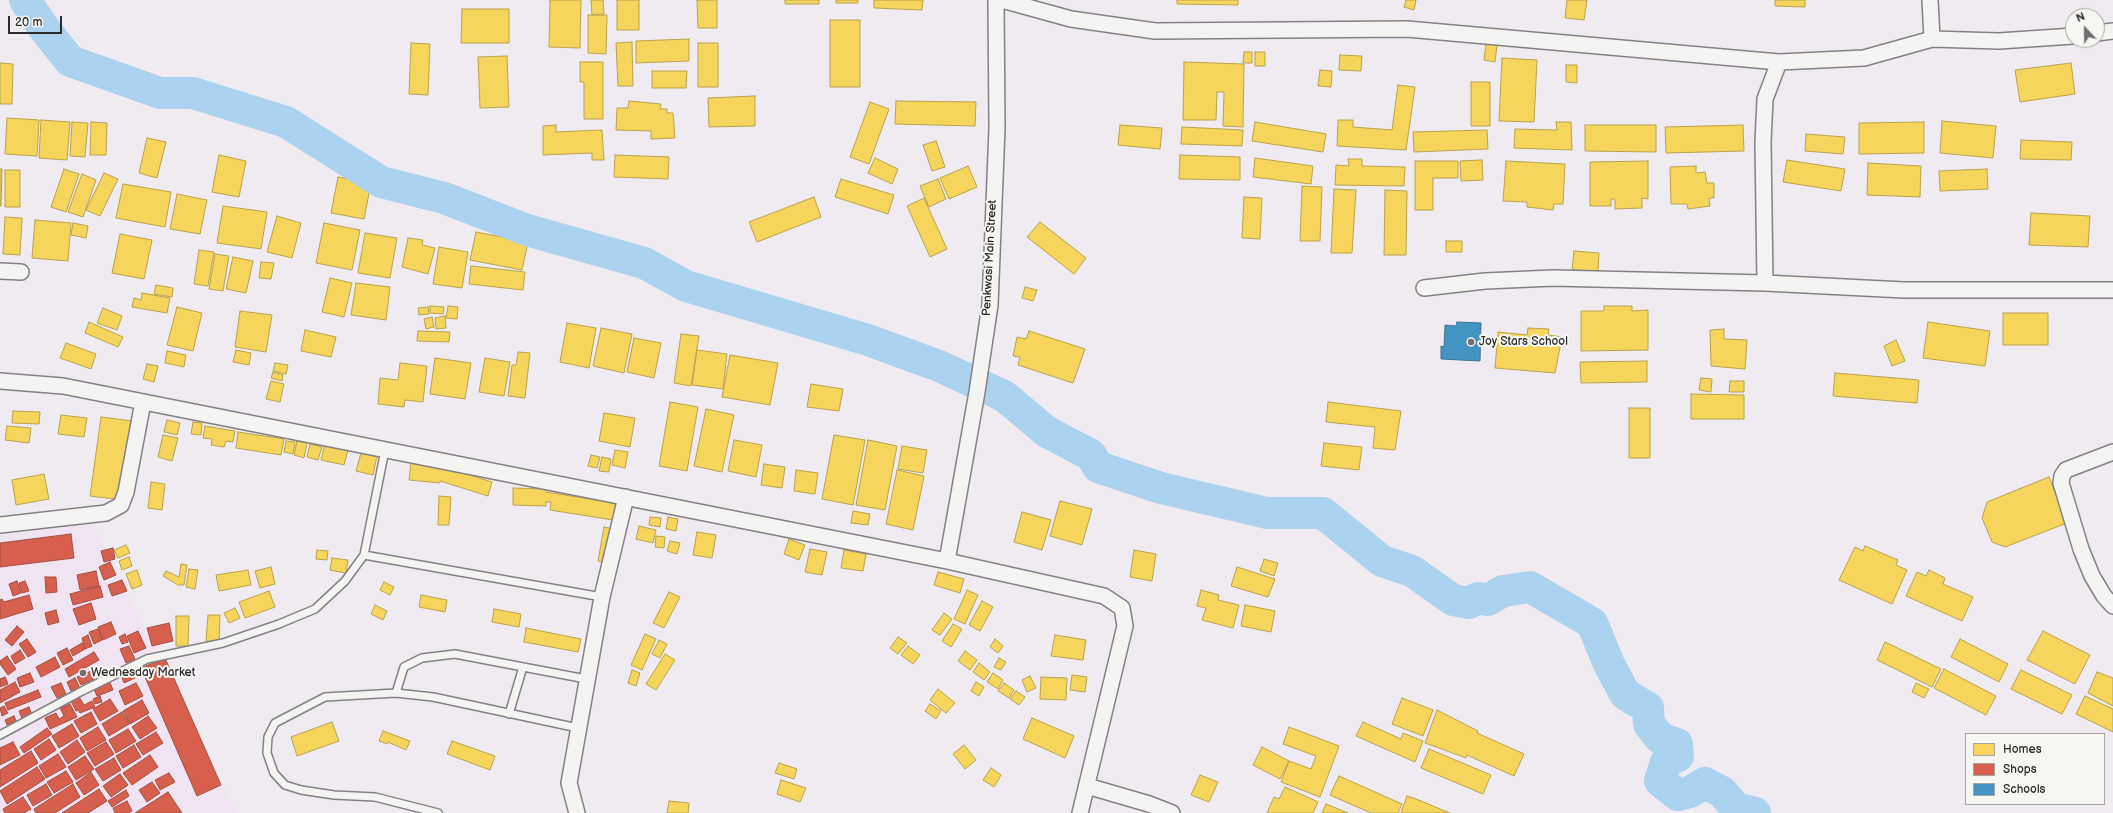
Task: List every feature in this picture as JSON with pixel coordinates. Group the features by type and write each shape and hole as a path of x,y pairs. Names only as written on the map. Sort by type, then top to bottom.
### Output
{"street":[{"name":"Penkwasi Main Street","path":"947,561 977,392 990,305 996,128 996,0"},
{"path":"1002,0 1071,19 1155,31 1406,29 1779,62 1864,58 1932,39 1999,41 2065,37"},
{"path":"1930,0 1932,39"},
{"path":"1765,283 1762,142 1765,99 1779,62"},
{"path":"0,270 21,272"},
{"path":"1424,288 1485,281 1553,278 1765,283 1904,290 2113,290"},
{"path":"0,381 63,386 947,561 1104,596 1122,608 1125,626 1080,813"},
{"path":"0,525 106,513 121,505 126,492 143,402"},
{"path":"2113,452 2066,470 2062,476 2061,484 2081,549 2092,576 2104,596 2113,606"},
{"path":"577,813 569,783 586,679 602,597 626,497"},
{"path":"1087,786 1149,804 1172,813"}],"lane":[{"path":"0,736 82,691 147,659 223,643 279,624 315,609 345,581 364,555 385,450"},
{"path":"364,555 602,597"},
{"path":"396,694 404,667 422,658 455,654 586,679"},
{"path":"509,714 523,667"},
{"path":"438,813 375,797 334,795 285,786 274,773 267,753 268,737 275,723 325,697 396,694 433,697 578,728"}],"shaded area":[{"name":"Wednesday Market","path":"92,522 236,813 0,813 0,533"}],"building: Homes":[{"path":"550,0 581,0 580,48 549,47"},
{"path":"591,0 603,0 604,14 592,15"},
{"path":"617,0 639,0 639,30 617,30"},
{"path":"697,0 717,0 717,28 698,28"},
{"path":"785,0 819,0 819,4 785,4"},
{"path":"836,0 858,0 858,3 836,3"},
{"path":"874,0 923,0 922,10 874,8"},
{"path":"1177,0 1238,0 1238,5 1177,4"},
{"path":"1406,0 1416,0 1414,10 1404,7"},
{"path":"1567,0 1587,0 1584,20 1565,18"},
{"path":"1775,0 1805,0 1805,7 1775,6"},
{"path":"462,9 509,9 509,43 461,43"},
{"path":"588,15 607,15 606,54 588,53"},
{"path":"830,20 860,20 860,87 830,87"},
{"path":"689,39 689,61 636,63 636,41"},
{"path":"632,42 633,86 618,86 616,43"},
{"path":"411,43 430,44 428,95 409,94"},
{"path":"698,43 718,43 718,87 698,87"},
{"path":"1486,44 1497,45 1495,62 1484,60"},
{"path":"1244,52 1252,52 1252,63 1243,63"},
{"path":"1255,52 1265,52 1265,66 1255,66"},
{"path":"1340,55 1362,56 1361,71 1339,70"},
{"path":"507,56 509,107 480,108 478,57"},
{"path":"1502,58 1537,60 1534,122 1499,121"},
{"path":"580,62 603,62 603,119 584,119 584,82 580,82"},
{"path":"1184,62 1244,64 1243,127 1223,126 1224,92 1217,92 1216,120 1183,120"},
{"path":"0,63 13,64 12,104 0,104"},
{"path":"2071,63 2075,94 2020,102 2015,70"},
{"path":"1566,65 1577,65 1577,83 1566,82"},
{"path":"1320,70 1332,71 1331,87 1318,86"},
{"path":"652,71 687,71 686,88 652,88"},
{"path":"1471,82 1490,82 1490,126 1471,126"},
{"path":"1398,85 1415,87 1406,150 1337,146 1338,120 1353,120 1353,127 1392,130"},
{"path":"755,96 755,126 709,127 708,98"},
{"path":"629,101 661,104 660,109 667,109 667,113 673,113 675,138 651,139 651,131 616,130 617,108 628,108"},
{"path":"896,101 976,102 975,126 895,124"},
{"path":"870,102 889,109 869,164 850,157"},
{"path":"7,118 39,120 37,156 5,154"},
{"path":"41,120 70,122 67,160 39,158"},
{"path":"1942,121 1996,126 1993,158 1940,153"},
{"path":"72,122 88,123 85,157 70,156"},
{"path":"91,122 107,123 106,155 90,155"},
{"path":"1255,122 1326,134 1323,152 1252,141"},
{"path":"1556,122 1571,122 1572,150 1514,148 1515,129 1557,130"},
{"path":"1924,122 1924,153 1859,154 1859,123"},
{"path":"556,125 556,132 602,130 604,160 592,160 592,153 543,155 543,126"},
{"path":"1120,125 1162,128 1160,149 1118,145"},
{"path":"1585,125 1656,125 1656,152 1585,151"},
{"path":"1743,125 1744,151 1666,153 1665,127"},
{"path":"1182,127 1243,130 1242,146 1181,144"},
{"path":"1487,130 1488,149 1414,152 1413,132"},
{"path":"1806,134 1845,137 1843,154 1805,151"},
{"path":"147,138 166,142 157,178 139,173"},
{"path":"2021,140 2072,142 2071,160 2020,159"},
{"path":"936,141 945,167 932,171 923,145"},
{"path":"219,155 246,161 239,197 212,192"},
{"path":"615,155 669,157 668,179 614,177"},
{"path":"1180,155 1240,157 1240,180 1179,179"},
{"path":"875,158 898,169 892,184 868,173"},
{"path":"1255,158 1313,166 1311,184 1253,177"},
{"path":"1348,159 1362,159 1362,166 1405,167 1404,186 1335,185 1336,165 1349,166"},
{"path":"1482,160 1483,180 1461,181 1460,161"},
{"path":"1787,160 1845,169 1841,191 1783,182"},
{"path":"1415,161 1458,161 1458,178 1433,178 1433,210 1415,210"},
{"path":"1506,161 1565,164 1563,204 1554,204 1553,210 1527,207 1527,202 1503,201"},
{"path":"1648,161 1648,199 1642,198 1642,208 1615,209 1615,199 1611,199 1611,206 1590,206 1590,162"},
{"path":"1868,163 1921,166 1920,197 1867,195"},
{"path":"968,166 977,187 949,199 940,178"},
{"path":"1696,166 1696,173 1705,172 1707,183 1714,183 1714,198 1709,198 1710,206 1688,209 1687,204 1671,204 1670,167"},
{"path":"0,169 2,169 1,206 0,206"},
{"path":"64,169 79,174 66,212 51,207"},
{"path":"1987,169 1988,189 1940,191 1939,171"},
{"path":"5,170 20,170 20,207 5,207"},
{"path":"104,173 118,179 100,216 86,210"},
{"path":"82,174 96,180 83,217 68,212"},
{"path":"338,177 371,183 364,219 331,213"},
{"path":"841,179 894,195 888,214 835,197"},
{"path":"938,179 946,199 929,207 920,186"},
{"path":"123,184 171,192 165,227 116,218"},
{"path":"1302,186 1322,187 1320,241 1300,241"},
{"path":"1334,189 1356,190 1352,253 1331,253"},
{"path":"1385,190 1407,191 1406,255 1384,255"},
{"path":"177,194 207,200 200,234 170,229"},
{"path":"814,197 821,217 757,242 749,222"},
{"path":"1244,197 1262,198 1260,239 1242,238"},
{"path":"924,198 947,249 930,257 907,206"},
{"path":"223,206 267,212 261,249 217,243"},
{"path":"2031,213 2090,216 2088,247 2029,245"},
{"path":"277,216 301,223 292,258 267,252"},
{"path":"5,217 22,218 20,255 3,254"},
{"path":"35,220 71,223 68,261 32,258"},
{"path":"1040,222 1086,258 1074,274 1027,237"},
{"path":"73,223 88,226 86,238 71,235"},
{"path":"324,223 360,230 352,270 316,263"},
{"path":"476,232 528,242 522,270 470,260"},
{"path":"365,233 397,238 390,278 358,273"},
{"path":"120,234 152,240 144,279 112,273"},
{"path":"408,238 423,240 422,245 435,248 428,274 402,267"},
{"path":"1446,241 1462,241 1462,252 1446,252"},
{"path":"439,247 468,252 462,288 433,284"},
{"path":"199,250 214,252 208,286 194,284"},
{"path":"1574,251 1599,253 1598,271 1572,270"},
{"path":"215,254 229,256 223,291 209,289"},
{"path":"233,257 253,261 246,293 226,289"},
{"path":"261,262 274,263 271,279 259,278"},
{"path":"471,266 525,272 523,290 469,284"},
{"path":"330,278 352,283 344,317 322,312"},
{"path":"356,283 390,287 386,320 351,315"},
{"path":"156,285 173,288 172,297 154,294"},
{"path":"1025,287 1037,290 1033,301 1022,298"},
{"path":"142,293 170,298 167,313 132,307 134,298 141,300"},
{"path":"430,306 444,307 443,314 430,313"},
{"path":"448,306 458,307 457,319 446,318"},
{"path":"1604,306 1632,306 1632,311 1648,310 1648,350 1581,351 1581,311 1604,311"},
{"path":"177,307 202,313 193,351 167,345"},
{"path":"428,307 429,314 419,315 418,308"},
{"path":"103,308 122,316 117,330 97,323"},
{"path":"240,311 272,315 266,352 235,347"},
{"path":"2003,313 2048,313 2048,345 2003,345"},
{"path":"445,316 446,328 436,329 435,318"},
{"path":"432,317 434,327 426,329 424,319"},
{"path":"89,322 123,337 118,347 85,333"},
{"path":"1928,322 1990,331 1985,366 1923,358"},
{"path":"567,323 596,328 589,368 560,362"},
{"path":"601,328 632,334 624,373 593,366"},
{"path":"1528,328 1549,329 1548,335 1562,337 1555,373 1495,368 1498,332 1527,335"},
{"path":"1724,329 1724,339 1747,340 1745,369 1711,366 1710,330"},
{"path":"305,330 336,337 331,357 301,351"},
{"path":"418,331 450,332 449,342 417,341"},
{"path":"1029,331 1085,349 1073,383 1018,365 1020,357 1013,356 1017,337 1026,339"},
{"path":"681,334 699,336 691,386 674,383"},
{"path":"634,338 661,343 654,378 627,372"},
{"path":"1896,340 1905,361 1892,366 1884,346"},
{"path":"66,343 96,354 91,369 60,358"},
{"path":"236,350 251,353 249,365 233,362"},
{"path":"697,350 727,354 723,389 692,385"},
{"path":"167,351 186,355 184,367 165,363"},
{"path":"518,352 530,353 525,398 508,396 512,365 516,365"},
{"path":"730,355 778,363 770,405 722,397"},
{"path":"435,358 471,363 465,399 430,394"},
{"path":"485,358 510,362 504,396 479,392"},
{"path":"1647,361 1647,382 1581,383 1580,362"},
{"path":"275,363 288,365 286,374 273,371"},
{"path":"400,363 427,366 423,402 405,400 404,407 378,404 380,378 398,380"},
{"path":"147,364 158,366 154,382 143,379"},
{"path":"273,372 283,375 282,381 271,378"},
{"path":"1835,373 1919,380 1917,403 1833,396"},
{"path":"1701,378 1712,379 1711,392 1699,390"},
{"path":"271,381 284,384 280,402 266,399"},
{"path":"1730,381 1744,381 1744,392 1729,392"},
{"path":"811,384 843,389 839,411 807,407"},
{"path":"1691,394 1744,395 1744,419 1691,419"},
{"path":"670,402 698,407 687,471 659,466"},
{"path":"1328,402 1401,411 1395,450 1373,448 1375,427 1326,422"},
{"path":"1629,408 1650,408 1650,458 1629,458"},
{"path":"706,409 734,415 722,472 694,466"},
{"path":"13,411 40,412 39,424 12,423"},
{"path":"604,413 635,418 630,447 599,441"},
{"path":"61,415 87,418 84,437 58,434"},
{"path":"101,417 133,421 123,500 90,496"},
{"path":"167,420 180,423 177,435 164,432"},
{"path":"193,422 202,423 201,435 191,434"},
{"path":"7,426 31,428 29,443 5,440"},
{"path":"205,426 235,431 233,442 226,441 224,447 211,445 212,439 203,438"},
{"path":"238,432 284,439 281,455 236,448"},
{"path":"163,435 178,438 172,461 158,457"},
{"path":"834,435 865,440 853,505 822,499"},
{"path":"734,440 762,445 756,477 728,471"},
{"path":"868,440 897,446 885,510 856,505"},
{"path":"286,441 295,442 293,454 284,452"},
{"path":"297,441 307,443 304,458 294,455"},
{"path":"1324,443 1362,447 1359,470 1321,466"},
{"path":"310,444 322,447 318,460 307,457"},
{"path":"325,444 348,450 344,465 321,460"},
{"path":"902,446 927,450 923,473 898,469"},
{"path":"615,450 628,452 625,468 612,465"},
{"path":"361,453 377,456 373,475 356,471"},
{"path":"591,455 600,457 597,468 588,466"},
{"path":"602,457 611,459 609,472 599,471"},
{"path":"411,462 442,466 492,482 488,496 440,481 440,483 409,480"},
{"path":"764,464 785,467 782,488 761,485"},
{"path":"796,470 818,473 815,494 794,491"},
{"path":"897,470 924,476 913,530 886,524"},
{"path":"44,474 49,499 16,505 12,480"},
{"path":"2049,477 2067,523 2005,547 1992,542 1982,518 1987,502"},
{"path":"151,482 165,484 162,510 148,508"},
{"path":"513,488 546,489 546,492 616,503 613,520 550,510 551,502 546,502 546,506 513,505"},
{"path":"439,496 451,497 449,525 438,525"},
{"path":"1060,501 1092,509 1082,545 1050,536"},
{"path":"853,511 870,514 868,525 851,523"},
{"path":"1022,512 1051,520 1042,550 1014,542"},
{"path":"650,517 661,518 660,527 649,525"},
{"path":"668,517 678,519 676,531 666,529"},
{"path":"639,526 656,530 653,543 636,539"},
{"path":"604,527 614,529 608,563 598,561"},
{"path":"697,532 716,535 712,558 693,555"},
{"path":"656,536 665,537 664,548 655,547"},
{"path":"789,539 805,545 799,560 784,554"},
{"path":"670,541 680,543 677,554 667,551"},
{"path":"126,545 130,553 118,558 114,550"},
{"path":"1865,546 1898,560 1896,565 1907,570 1892,604 1839,580 1855,547 1863,551"},
{"path":"810,549 827,552 822,575 805,572"},
{"path":"317,550 328,551 327,560 316,559"},
{"path":"844,550 866,554 863,571 841,568"},
{"path":"1134,550 1156,554 1152,581 1130,577"},
{"path":"129,557 132,566 122,570 119,561"},
{"path":"332,558 348,560 346,573 330,570"},
{"path":"1264,559 1278,563 1274,576 1260,571"},
{"path":"181,564 187,565 184,585 178,585 163,576 166,571 179,577"},
{"path":"271,567 275,584 260,588 255,571"},
{"path":"1237,567 1275,579 1268,597 1231,586"},
{"path":"189,569 198,570 195,589 186,587"},
{"path":"137,570 142,585 132,589 126,574"},
{"path":"248,570 251,585 219,591 216,575"},
{"path":"1929,570 1945,578 1943,584 1973,597 1962,621 1906,596 1917,572 1926,576"},
{"path":"938,572 964,579 960,593 934,585"},
{"path":"384,582 394,587 390,595 380,590"},
{"path":"967,590 978,595 965,624 954,619"},
{"path":"1201,590 1219,595 1218,600 1239,605 1233,628 1202,620 1206,608 1197,606"},
{"path":"269,591 275,607 245,618 239,602"},
{"path":"669,592 680,597 664,628 653,623"},
{"path":"421,595 447,600 445,612 419,607"},
{"path":"982,601 993,607 980,631 969,625"},
{"path":"375,605 387,611 383,620 371,614"},
{"path":"1245,605 1275,611 1271,632 1241,626"},
{"path":"235,608 240,618 229,623 224,613"},
{"path":"494,609 521,614 519,627 492,622"},
{"path":"944,613 952,619 940,635 932,630"},
{"path":"208,615 220,615 219,642 206,641"},
{"path":"176,616 189,616 188,646 176,646"},
{"path":"953,624 962,629 951,647 942,641"},
{"path":"526,628 581,639 578,652 524,642"},
{"path":"2043,631 2090,655 2075,684 2027,660"},
{"path":"645,634 656,639 642,670 631,665"},
{"path":"1055,635 1086,640 1083,660 1051,656"},
{"path":"898,637 907,643 898,654 890,648"},
{"path":"995,639 1003,646 998,653 990,647"},
{"path":"1960,639 2008,664 1999,682 1951,657"},
{"path":"659,640 667,644 660,658 652,654"},
{"path":"1885,642 1941,669 1932,687 1877,660"},
{"path":"908,646 920,655 913,664 901,655"},
{"path":"965,651 977,660 970,670 958,661"},
{"path":"665,654 675,660 656,690 646,684"},
{"path":"999,658 1006,662 1001,670 994,667"},
{"path":"979,663 990,672 984,680 973,672"},
{"path":"1944,669 1996,696 1986,715 1934,688"},
{"path":"632,670 640,673 636,686 628,683"},
{"path":"2021,670 2072,695 2062,714 2011,689"},
{"path":"2097,672 2113,678 2113,706 2088,693"},
{"path":"993,673 1003,680 998,689 987,682"},
{"path":"1072,675 1087,677 1085,692 1070,690"},
{"path":"1030,676 1036,688 1027,692 1022,680"},
{"path":"1041,677 1067,678 1066,700 1040,699"},
{"path":"976,682 984,687 979,696 971,691"},
{"path":"1004,683 1014,690 1009,698 998,691"},
{"path":"1916,683 1929,689 1924,698 1912,692"},
{"path":"938,689 955,703 946,713 930,700"},
{"path":"1016,691 1025,697 1019,705 1010,699"},
{"path":"2085,696 2113,709 2113,732 2076,714"},
{"path":"1402,698 1433,710 1423,736 1392,724"},
{"path":"930,704 941,711 936,719 925,711"},
{"path":"1437,710 1478,731 1477,733 1524,754 1514,776 1467,755 1466,758 1425,743"},
{"path":"1032,718 1074,736 1065,758 1023,739"},
{"path":"332,722 339,741 297,756 291,737"},
{"path":"1363,722 1401,739 1403,733 1423,741 1415,762 1356,736"},
{"path":"1289,727 1339,746 1320,797 1281,782 1289,761 1311,769 1316,756 1283,744"},
{"path":"383,731 410,741 406,750 388,742 387,744 379,741"},
{"path":"452,741 495,756 490,770 447,754"},
{"path":"964,745 976,760 965,769 953,754"},
{"path":"1262,747 1289,761 1280,779 1253,765"},
{"path":"1429,749 1491,775 1483,794 1421,768"},
{"path":"779,763 797,769 794,779 775,773"},
{"path":"991,768 1001,775 994,787 983,780"},
{"path":"1200,775 1218,782 1209,802 1191,795"},
{"path":"1339,776 1402,804 1398,813 1371,813 1330,795"},
{"path":"781,780 806,788 800,802 777,794"},
{"path":"1285,787 1318,802 1313,813 1267,813 1274,797 1279,799"},
{"path":"1407,796 1416,799 1450,813 1401,813"},
{"path":"669,801 689,803 688,813 667,813"},
{"path":"1326,804 1348,813 1322,813"}],"building: Shops":[{"path":"71,534 74,558 0,567 0,543"},
{"path":"113,548 115,559 104,562 101,551"},
{"path":"110,562 116,575 104,580 99,567"},
{"path":"96,571 99,586 80,590 77,575"},
{"path":"45,577 56,577 57,592 46,593"},
{"path":"122,580 127,591 112,596 108,585"},
{"path":"17,581 21,593 13,596 9,584"},
{"path":"25,581 29,591 22,593 19,583"},
{"path":"100,586 103,597 73,605 70,594"},
{"path":"29,595 33,609 0,619 0,600 2,599 4,602"},
{"path":"91,603 96,619 79,625 73,609"},
{"path":"56,610 59,622 48,625 45,613"},
{"path":"111,622 116,634 103,640 98,627"},
{"path":"169,623 173,641 152,646 147,628"},
{"path":"17,626 24,632 12,646 5,640"},
{"path":"98,629 102,640 94,644 89,632"},
{"path":"138,631 146,648 134,653 127,636"},
{"path":"125,634 128,642 122,644 119,637"},
{"path":"88,635 92,646 85,649 82,638"},
{"path":"27,639 36,652 28,657 19,644"},
{"path":"82,643 85,649 73,656 70,650"},
{"path":"129,646 135,659 126,663 120,649"},
{"path":"67,648 73,660 63,665 57,653"},
{"path":"20,650 25,658 15,664 11,656"},
{"path":"94,652 99,660 69,677 65,669"},
{"path":"7,656 16,669 8,675 0,664 0,661"},
{"path":"55,657 60,667 41,677 36,667"},
{"path":"165,658 221,785 197,796 141,668"},
{"path":"132,670 135,678 124,683 121,675"},
{"path":"91,671 94,679 81,685 77,677"},
{"path":"30,673 34,682 20,687 17,678"},
{"path":"5,677 8,684 0,687 0,679"},
{"path":"75,678 80,688 71,691 67,682"},
{"path":"109,680 113,690 97,696 93,687"},
{"path":"15,682 20,692 0,703 0,690"},
{"path":"61,683 66,694 57,698 51,687"},
{"path":"136,683 143,696 125,705 119,691"},
{"path":"38,690 41,697 8,710 5,703"},
{"path":"100,696 102,702 95,704 93,699"},
{"path":"79,697 84,705 92,701 95,707 80,713 78,710 76,711 71,701"},
{"path":"110,699 118,711 100,721 93,709"},
{"path":"142,700 149,713 130,724 123,711"},
{"path":"70,704 77,717 50,729 45,718 56,713 59,719 64,716 60,708"},
{"path":"4,706 8,713 2,716 0,708"},
{"path":"29,707 33,718 23,721 19,711"},
{"path":"91,712 97,724 81,733 74,721"},
{"path":"122,712 129,724 109,736 102,724"},
{"path":"14,716 17,723 8,727 5,720"},
{"path":"148,716 157,728 140,739 132,727"},
{"path":"72,724 79,736 59,748 52,736"},
{"path":"98,727 106,740 87,751 80,738"},
{"path":"47,728 52,734 24,753 20,747"},
{"path":"128,729 136,741 116,753 109,740"},
{"path":"156,732 163,743 143,755 136,744"},
{"path":"49,739 56,750 41,760 34,749"},
{"path":"77,740 85,752 68,764 60,752"},
{"path":"13,742 20,755 0,765 0,748"},
{"path":"106,742 114,754 95,766 87,753"},
{"path":"134,745 141,757 123,768 116,756"},
{"path":"31,751 38,763 0,787 0,770"},
{"path":"58,754 66,767 46,778 39,766"},
{"path":"150,755 158,767 132,785 123,773"},
{"path":"85,756 94,769 76,780 68,767"},
{"path":"114,758 121,770 103,781 95,769"},
{"path":"37,767 45,779 7,804 0,791"},
{"path":"66,771 73,782 54,793 47,782"},
{"path":"91,772 99,785 84,795 76,783"},
{"path":"169,773 175,782 160,790 155,780"},
{"path":"120,774 128,785 111,797 103,786"},
{"path":"152,782 160,793 147,802 139,790"},
{"path":"46,784 52,795 33,806 27,795"},
{"path":"73,784 80,797 55,813 36,813 34,809"},
{"path":"99,789 107,801 88,813 62,813"},
{"path":"126,790 129,796 112,807 108,801"},
{"path":"168,792 182,813 135,813"},
{"path":"23,797 31,809 24,813 5,813 3,809"},
{"path":"127,801 132,811 128,813 115,813 113,808"}],"building: Schools":[{"path":"1457,322 1481,323 1480,361 1441,359 1441,346 1444,347 1445,325 1456,326"}],"waterway":[{"path":"25,0 43,27 70,61 160,93 193,93 286,122 381,182 444,198 527,230 644,263 686,286 868,340 939,366 1004,396 1047,432 1091,455 1098,467 1161,488 1267,513 1323,513 1382,561 1412,571 1453,600 1469,603 1478,598 1488,600 1503,591 1530,587 1592,623 1609,664 1625,694 1648,708 1649,724 1660,738 1677,744 1678,756 1666,762 1660,781 1678,795 1690,792 1705,783 1722,792 1736,808 1755,813"}],"place":[{"name":"Joy Stars School","path":"1471,342"},
{"name":"Wednesday Market","path":"83,673"}]}
